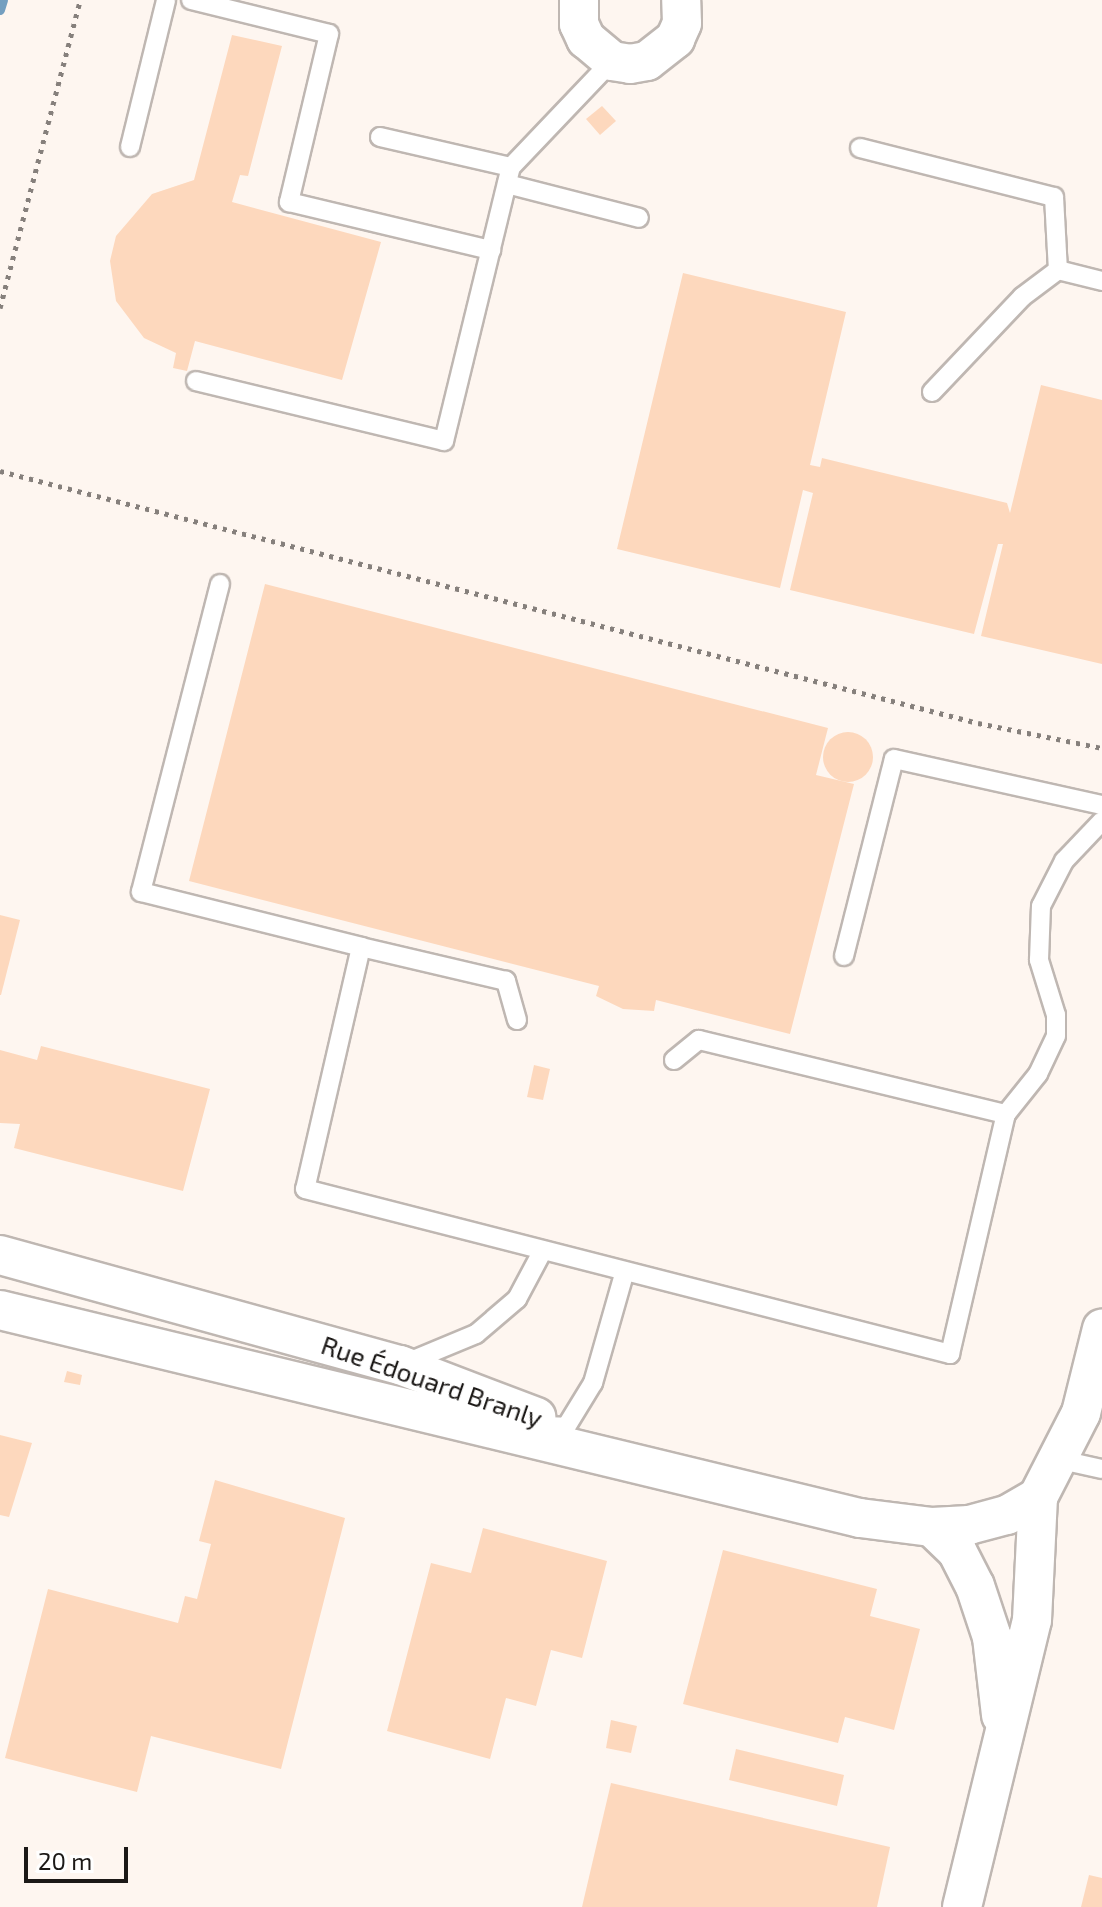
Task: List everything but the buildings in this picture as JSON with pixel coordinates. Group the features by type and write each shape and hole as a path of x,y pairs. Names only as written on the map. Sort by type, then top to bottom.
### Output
{"street":[{"path":"579,0 579,24 586,39 612,61 647,61 663,52 682,23 681,0"},
{"name":"Rue Édouard Branly","path":"0,1255 400,1365 466,1394 860,1518"},
{"name":"Rue Édouard Branly","path":"0,1310 860,1518 932,1527 969,1525 1007,1515 1038,1497 1061,1460 1081,1413 1102,1329"},
{"path":"962,1907 1032,1620 1038,1497"},
{"path":"932,1527 957,1551 975,1586 992,1637 1004,1741"}],"lane":[{"path":"130,147 166,0"},
{"path":"191,0 329,34 289,202 491,250"},
{"path":"196,381 444,441 509,176 612,61"},
{"path":"380,137 639,218"},
{"path":"860,148 1054,197 1058,270"},
{"path":"1058,270 1102,281"},
{"path":"932,392 1022,297 1058,270"},
{"path":"220,584 141,892 506,981 517,1020"},
{"path":"844,956 894,759 1102,805"},
{"path":"361,947 305,1189 950,1354 1006,1114 1038,1074 1056,1036 1056,1015 1039,960 1041,906 1064,861 1102,821"},
{"path":"674,1060 699,1040 1006,1114"},
{"path":"400,1365 476,1334 517,1299 543,1250"},
{"path":"355,1397 389,1395 522,1425 566,1427 593,1383 625,1271"},
{"path":"1061,1460 1102,1469"}],"path":[{"path":"0,308 80,0"},
{"path":"0,471 978,723 1102,748"}],"waterway":[{"path":"0,10 3,0"}]}
